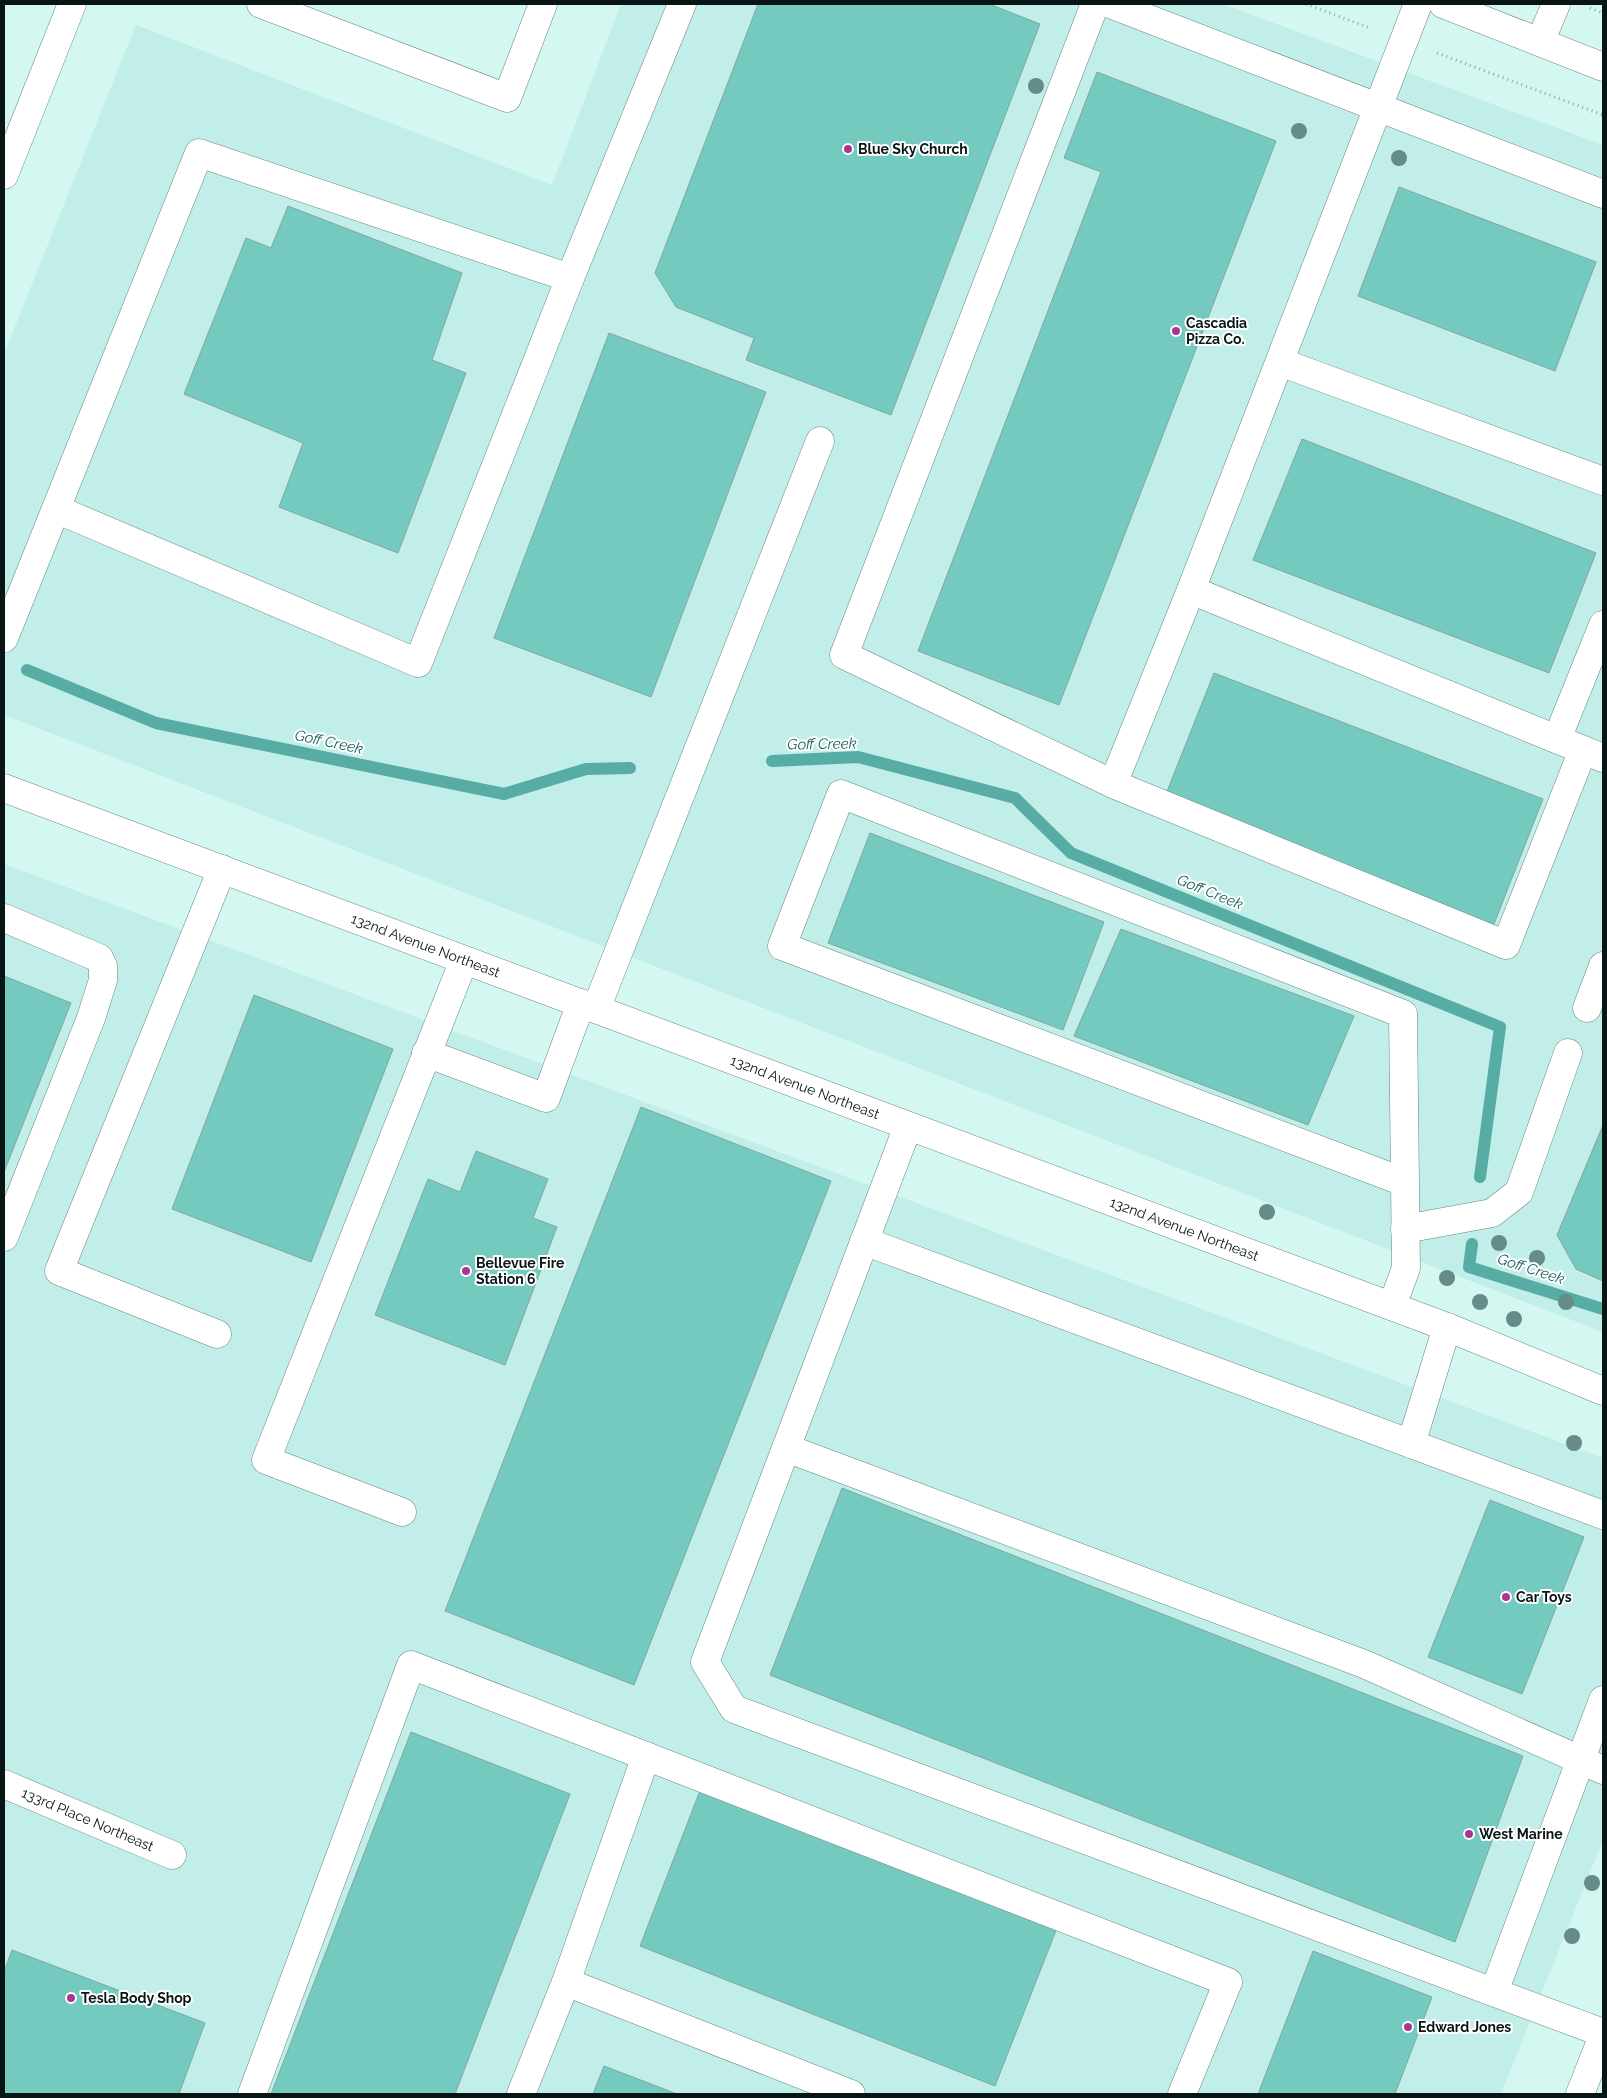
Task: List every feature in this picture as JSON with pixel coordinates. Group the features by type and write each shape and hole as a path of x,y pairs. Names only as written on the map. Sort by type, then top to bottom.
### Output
{"street":[{"path":"4,175 72,4"},
{"path":"261,4 506,98 543,4"},
{"path":"56,509 418,664 570,278 682,4"},
{"path":"1095,4 844,655 1113,784 1506,945 1593,754 1191,590"},
{"path":"1110,4 1603,194"},
{"path":"1113,784 1191,590 1418,4"},
{"path":"1447,4 1603,68"},
{"path":"1540,42 1556,4"},
{"path":"4,638 199,153 570,278"},
{"path":"1280,362 1603,481"},
{"path":"426,1053 546,1098 589,1006 820,441"},
{"path":"1558,739 1603,625"},
{"name":"132nd Avenue Northeast","path":"4,788 1446,1326 1603,1390"},
{"path":"1392,1306 1406,1268 1403,1014 841,794 782,946 1404,1182"},
{"path":"217,1334 58,1271 222,870"},
{"path":"4,918 99,958 103,966 104,980 91,1018 4,1237"},
{"path":"402,1512 266,1460 464,960"},
{"path":"1588,1008 1603,966"},
{"path":"1405,1229 1492,1213 1519,1192 1568,1053"},
{"path":"908,1126 706,1662 734,1709 1494,1992 1603,2035 1580,2094"},
{"path":"864,1241 1603,1514"},
{"path":"1411,1444 1446,1326"},
{"path":"786,1448 1364,1664 1592,1766"},
{"path":"252,2094 411,1665 1228,1982 1182,2094"},
{"path":"1494,1992 1592,1766 1603,1700"},
{"path":"521,2094 566,1982 646,1756"},
{"name":"133rd Place Northeast","path":"4,1784 172,1854"},
{"path":"566,1982 851,2094"}],"path":[{"path":"1306,4 1603,115"}],"shaded area":[{"path":"621,4 1223,4 1603,145 1603,1332 4,715 4,354 136,25 552,185"},
{"path":"4,864 1603,1458 1603,1840 1501,2094 4,2094"}],"building":[{"name":"Blue Sky Church","path":"758,4 989,4 1040,24 891,415 746,360 754,338 676,307 655,273"},
{"path":"1097,72 1276,141 1059,705 918,651 1101,172 1064,158"},
{"path":"1399,187 1596,262 1555,371 1358,296"},
{"path":"288,206 462,273 432,360 466,373 398,553 279,507 303,443 184,394 246,238 271,248"},
{"path":"609,333 766,392 651,697 494,638"},
{"path":"1302,439 1596,553 1549,673 1253,560"},
{"path":"1214,673 1543,799 1492,929 1164,799"},
{"path":"870,833 1104,922 1063,1030 828,943"},
{"path":"1121,929 1354,1016 1308,1125 1074,1036"},
{"path":"4,976 71,1003 4,1172"},
{"path":"254,995 393,1049 311,1262 172,1209"},
{"path":"641,1107 831,1181 634,1685 445,1611"},
{"path":"1603,1125 1603,1281 1576,1269 1557,1235"},
{"name":"Bellevue Fire Station 6","path":"476,1151 548,1179 533,1218 557,1227 505,1365 375,1315 428,1179 460,1192"},
{"path":"842,1488 1523,1756 1455,1942 770,1675"},
{"name":"Car Toys","path":"1490,1500 1584,1537 1522,1694 1428,1657"},
{"path":"411,1732 570,1794 455,2094 271,2094"},
{"path":"701,1788 1057,1928 995,2086 640,1946"},
{"name":"Tesla Body Shop","path":"12,1950 205,2023 179,2094 4,2094 4,1972"},
{"path":"1313,1951 1432,1997 1395,2094 1258,2094"},
{"path":"604,2066 677,2094 593,2094"}],"waterway":[{"name":"Goff Creek","path":"27,670 156,723 504,794 586,769 630,768"},
{"name":"Goff Creek","path":"772,761 858,757 1015,798 1071,853 1500,1027 1480,1177"},
{"name":"Goff Creek","path":"1472,1244 1469,1267 1603,1309"}],"place":[{"name":"Blue Sky Church","path":"848,149"},
{"name":"Cascadia Pizza Co.","path":"1176,331"},
{"name":"Bellevue Fire Station 6","path":"466,1271"},
{"name":"Car Toys","path":"1506,1597"},
{"name":"West Marine","path":"1469,1834"},
{"name":"Tesla Body Shop","path":"71,1998"},
{"name":"Edward Jones","path":"1408,2027"}]}
